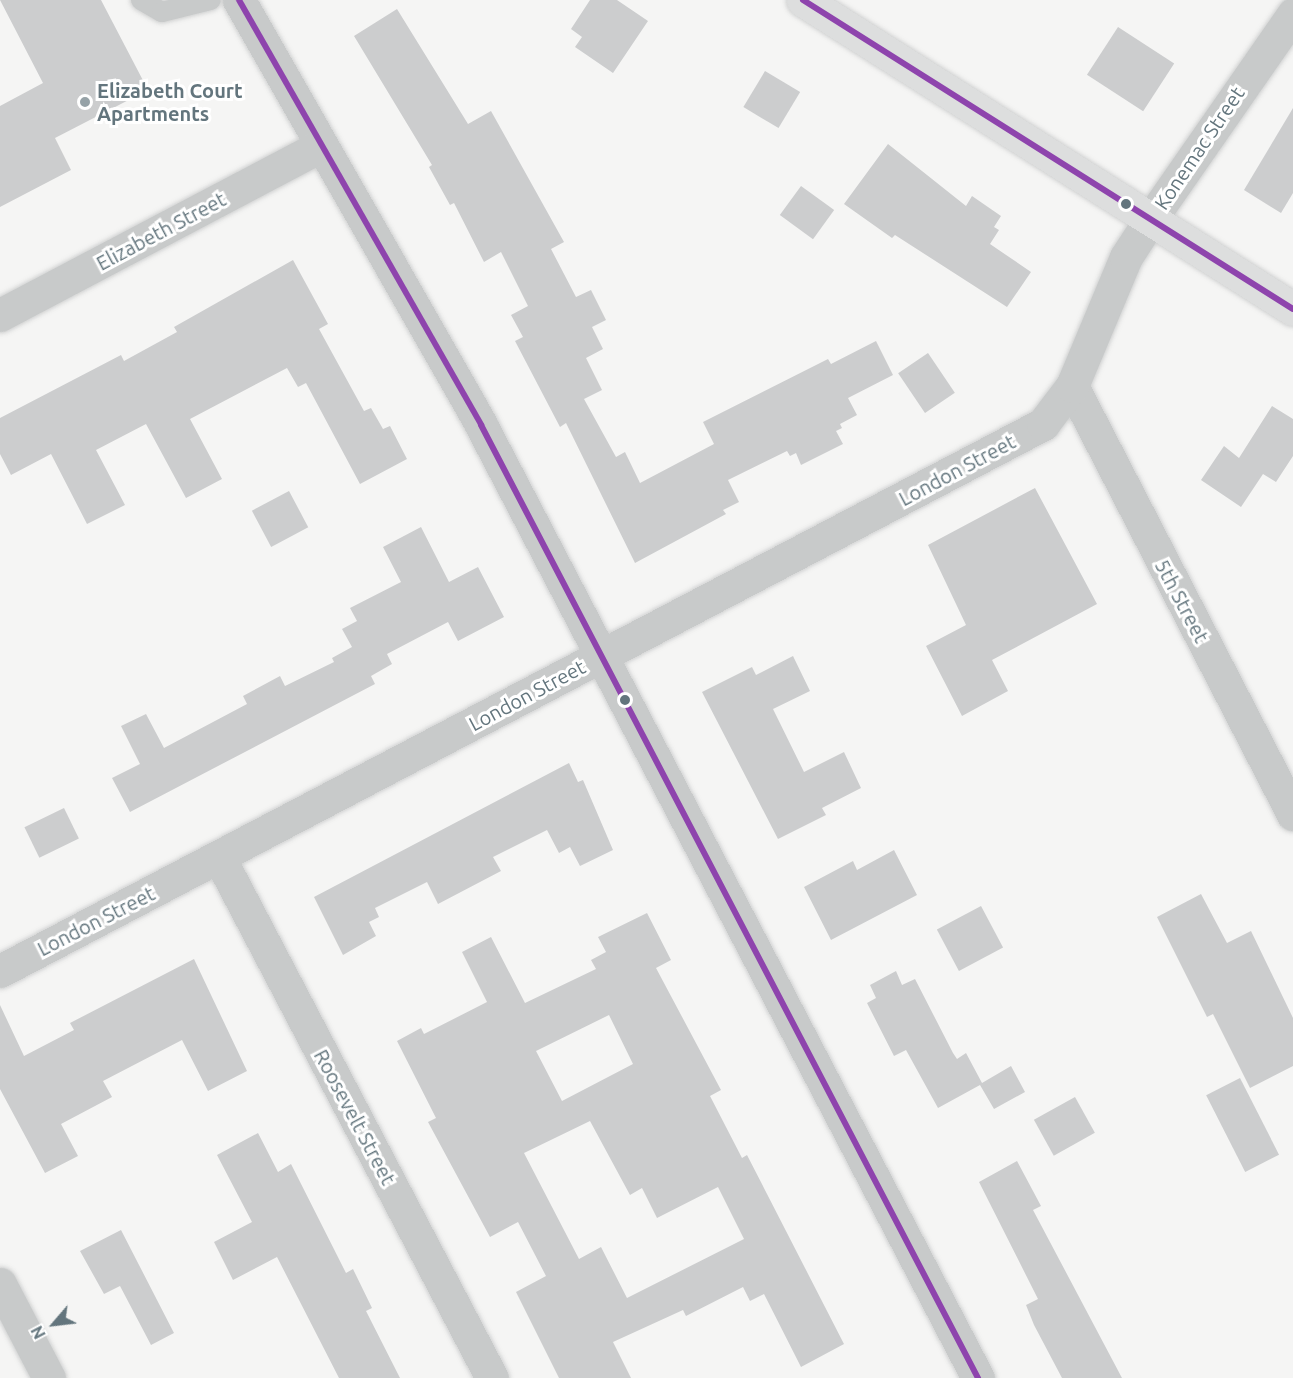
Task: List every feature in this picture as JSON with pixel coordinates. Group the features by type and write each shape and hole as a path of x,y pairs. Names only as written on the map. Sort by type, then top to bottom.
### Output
{"main road":[{"path":"803,0 1293,309"}],"street":[{"path":"239,0 481,425 978,1378"},
{"name":"Konemac Street","path":"1071,386 1126,257 1293,14"},
{"name":"Elizabeth Street","path":"0,315 321,146"},
{"name":"London Street","path":"0,971 1008,444 1043,424 1071,386"},
{"name":"5th Street","path":"1071,386 1293,814"},
{"name":"Roosevelt Street","path":"219,856 492,1378"},
{"path":"0,1284 49,1378"}],"lane":[{"path":"141,0 162,12 211,0"}],"building":[{"name":"Elizabeth Court Apartments","path":"0,0 101,0 148,90 55,138 71,170 0,207 0,106 43,83"},
{"path":"590,0 617,0 648,21 613,73 575,47 582,37 571,29"},
{"path":"397,9 468,124 491,111 564,242 551,249 576,297 591,290 606,320 592,327 603,349 586,358 602,390 584,399 616,457 625,452 640,483 714,444 703,422 828,359 831,364 876,341 893,375 848,398 857,415 840,424 842,428 836,431 843,444 801,465 796,453 790,456 787,451 728,480 739,502 723,510 726,514 635,563 566,423 560,427 515,341 523,337 511,315 528,306 501,252 484,262 454,203 450,205 429,167 432,165 354,36"},
{"path":"1118,27 1174,63 1143,111 1087,75"},
{"path":"765,71 800,92 779,128 743,107"},
{"path":"1293,108 1293,193 1281,213 1244,190"},
{"path":"888,144 966,206 972,196 1001,216 994,227 999,230 990,244 1031,272 1007,307 895,235 892,238 844,204"},
{"path":"801,186 834,210 813,239 780,215"},
{"path":"293,260 328,324 319,329 364,411 371,408 383,429 390,426 407,459 360,484 306,383 298,387 287,368 190,419 222,479 186,498 146,424 96,450 125,505 87,524 51,454 11,475 0,454 0,418 121,355 124,361 177,332 174,327"},
{"path":"928,353 955,393 925,413 898,373"},
{"path":"1272,406 1293,419 1293,456 1276,482 1263,474 1241,507 1201,480 1224,446 1239,458"},
{"path":"1035,488 1097,604 992,660 1008,691 962,716 926,646 966,625 928,545"},
{"path":"289,491 308,527 271,547 252,511"},
{"path":"421,527 449,582 478,567 504,617 458,641 448,622 387,654 392,664 371,676 375,684 130,812 112,778 140,764 121,726 146,714 164,748 247,704 243,696 280,676 285,686 334,662 332,658 352,647 342,629 357,621 350,608 401,582 383,547"},
{"path":"793,656 810,691 773,709 804,772 844,752 861,788 822,808 826,815 778,839 702,692 752,667 756,675"},
{"path":"569,763 578,782 583,780 613,850 580,866 570,847 559,853 547,830 493,857 501,871 438,904 427,882 375,908 379,917 369,922 376,936 343,955 314,897"},
{"path":"64,808 79,839 39,858 24,827"},
{"path":"894,850 917,895 831,940 804,887 853,861 857,870"},
{"path":"1201,894 1227,943 1251,931 1293,1018 1293,1066 1250,1088 1213,1014 1207,1017 1157,917"},
{"path":"981,906 1003,947 959,971 937,929"},
{"path":"647,913 671,960 656,968 721,1090 710,1096 742,1158 747,1155 844,1344 801,1367 764,1294 750,1301 743,1287 686,1316 683,1310 613,1342 631,1378 559,1378 516,1292 546,1276 518,1222 490,1237 428,1122 436,1118 397,1041 421,1028 424,1034 487,1002 462,952 491,937 525,1003 596,969 591,960 606,952 598,937","holes":["609,1015 633,1064 562,1101 536,1051","590,1121 630,1195 642,1188 657,1218 718,1187 744,1239 627,1298 601,1247 579,1259 524,1153"]},
{"path":"194,959 247,1071 208,1091 182,1040 103,1081 112,1097 61,1124 78,1156 45,1173 0,1089 0,1005 24,1056 74,1030 70,1023"},
{"path":"896,971 902,985 915,979 953,1053 957,1059 966,1053 982,1083 1011,1066 1025,1092 994,1109 980,1085 938,1108 906,1050 894,1056 867,1003 876,998 870,985"},
{"path":"1240,1078 1279,1155 1245,1172 1206,1095"},
{"path":"1075,1097 1095,1133 1054,1156 1034,1120"},
{"path":"258,1133 278,1172 291,1164 346,1273 353,1269 372,1308 366,1311 400,1378 339,1378 277,1257 233,1280 214,1242 252,1222 217,1155"},
{"path":"1017,1161 1041,1206 1033,1210 1122,1378 1062,1378 1034,1325 1026,1305 1038,1299 979,1182"},
{"path":"121,1230 174,1333 151,1345 120,1286 104,1294 80,1251"}],"transit line":[{"path":"239,0 481,425 978,1378"},
{"path":"803,0 1293,309"}],"place":[{"name":"Elizabeth Court Apartments","path":"85,102"}]}
